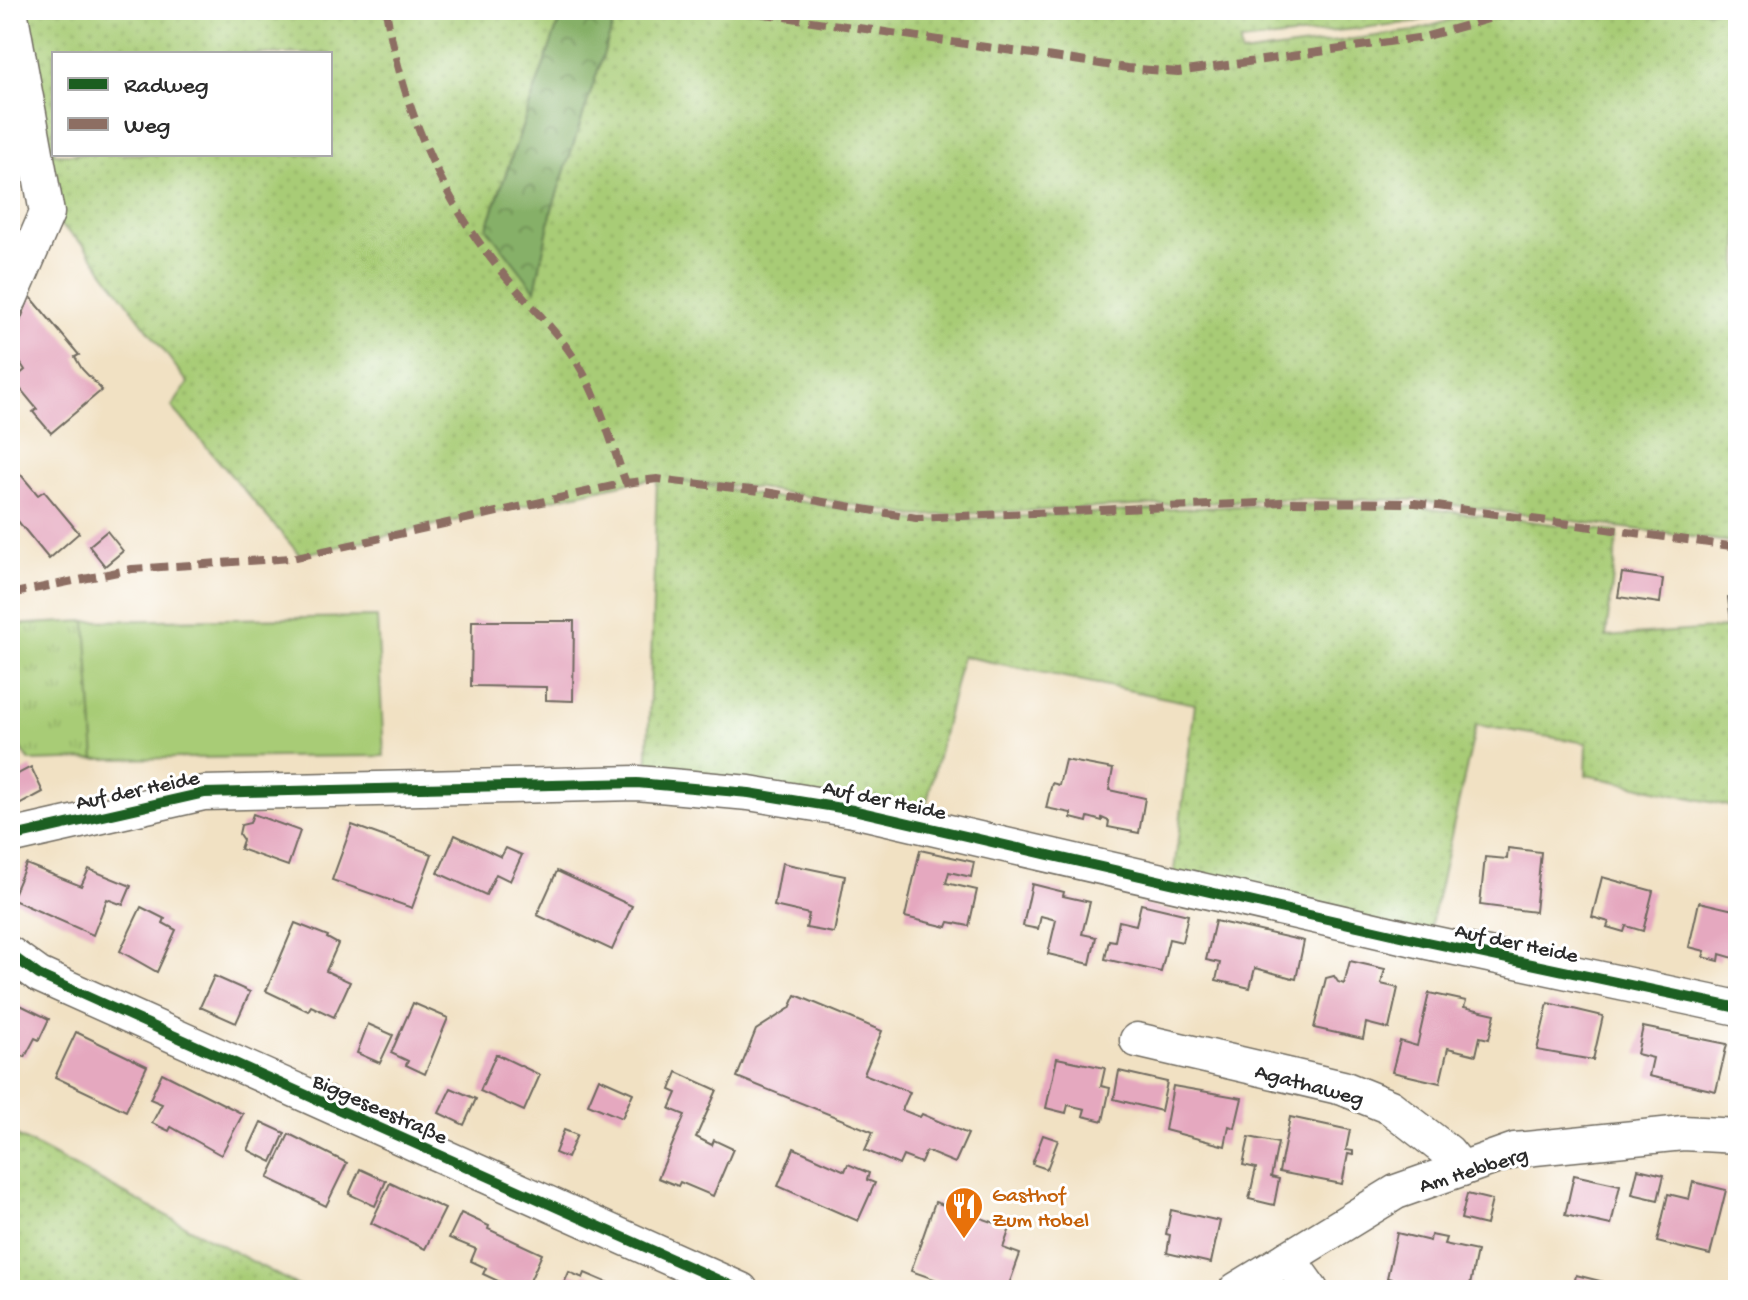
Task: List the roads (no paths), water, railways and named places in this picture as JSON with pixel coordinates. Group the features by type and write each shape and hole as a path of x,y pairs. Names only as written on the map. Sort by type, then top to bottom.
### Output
{"street":[{"path":"10,10 47,213 10,299"},
{"name":"Auf der Heide","path":"10,837 204,793 637,783 733,791 853,810 1427,942 1738,1008"},
{"name":"Biggeseestraße","path":"10,954 39,975 741,1290"},
{"name":"Agathaweg","path":"1137,1040 1343,1088 1390,1107 1448,1152 1462,1169"},
{"name":"Am Hebberg","path":"1236,1290 1396,1192 1515,1150 1683,1133 1738,1136"},
{"path":"1288,1258 1311,1290"}],"place":[{"name":"Gasthof Zum Hobel","path":"964,1240"}]}
